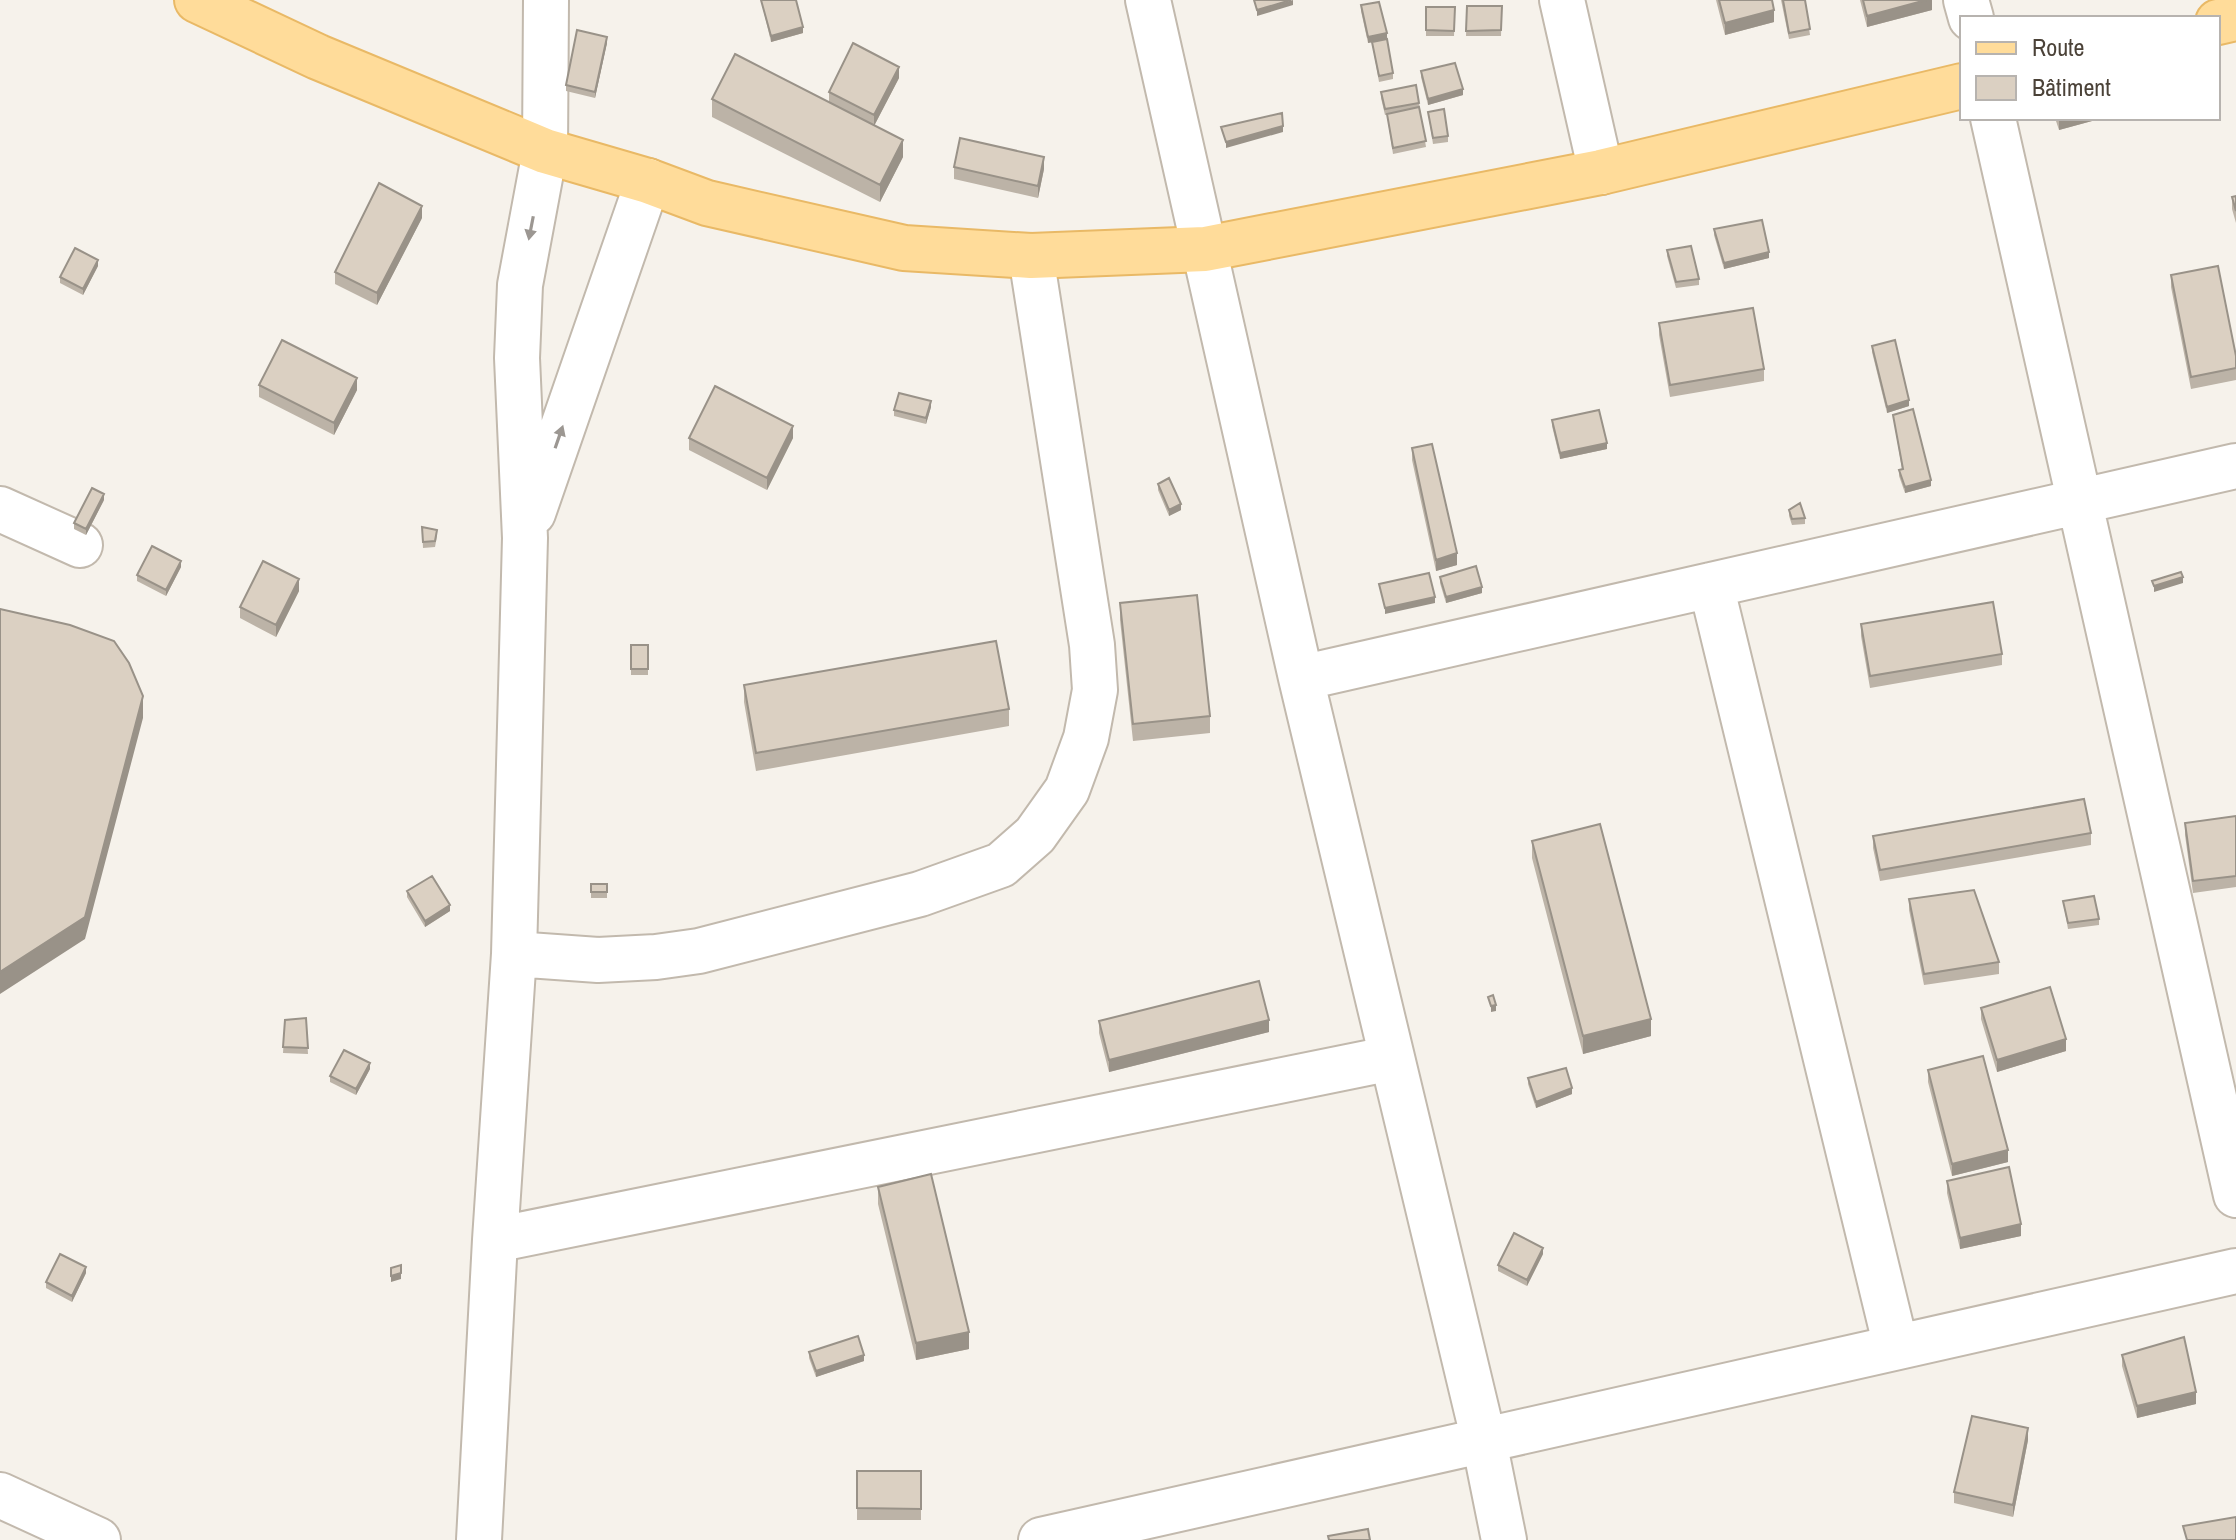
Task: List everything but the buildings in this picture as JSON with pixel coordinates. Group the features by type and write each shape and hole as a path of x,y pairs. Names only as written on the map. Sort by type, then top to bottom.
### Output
{"main road":[{"path":"197,0 318,57 545,151 648,181 707,203 904,248 1031,256 1205,249 1601,172 1960,86"}],"street":[{"path":"479,1540 514,954 525,538 517,358 520,285 545,151 546,0"},
{"path":"1148,0 1301,678 1484,1441 1504,1540"},
{"path":"1562,0 1601,172"},
{"path":"1993,120 2236,1195"},
{"path":"525,538 648,181"},
{"path":"514,954 598,960 699,951 920,894 964,879 1001,865 1035,835 1067,790 1086,738 1095,690 1092,645 1031,256"},
{"path":"1301,678 2236,466"},
{"path":"0,509 80,545"},
{"path":"1711,585 1896,1347"},
{"path":"495,1240 1392,1058"},
{"path":"1041,1540 2236,1271"},
{"path":"0,1495 98,1540"}]}
